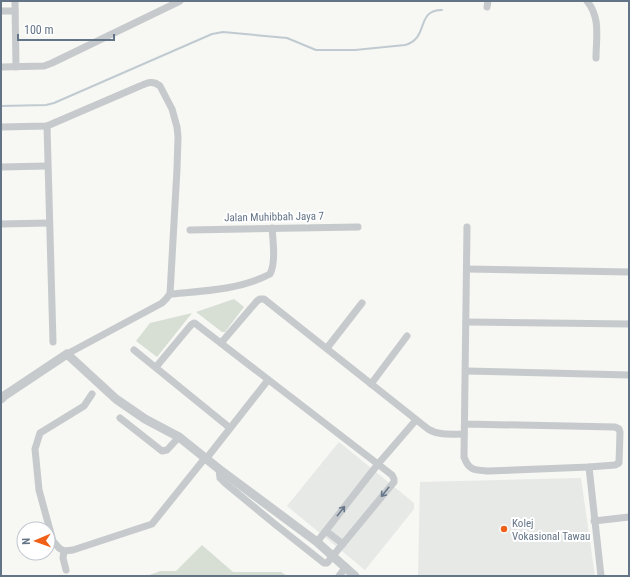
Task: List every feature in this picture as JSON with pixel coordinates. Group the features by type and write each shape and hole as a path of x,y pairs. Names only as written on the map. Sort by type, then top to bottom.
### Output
{"street":[{"path":"15,1 16,67"},
{"path":"1,67 44,66 180,1"},
{"path":"587,1 594,10 596,19 596,58"},
{"path":"1,11 15,11"},
{"path":"1,127 47,126 146,83 152,82 157,83 160,86 172,109 178,137 170,294 162,303 67,354 2,396"},
{"path":"47,126 53,342"},
{"path":"1,167 47,166"},
{"path":"1,224 49,223"},
{"name":"Jalan Muhibbah Jaya 7","path":"190,230 358,227"},
{"path":"465,424 615,427 619,429 620,432 619,463 615,465 589,467 488,471 472,469 467,465 464,457 464,434 467,227"},
{"path":"170,294 232,287 246,284 270,274 273,270 272,228"},
{"path":"467,269 629,272"},
{"path":"221,343 257,301 264,299 416,420 435,433 464,434"},
{"path":"326,348 362,303"},
{"path":"466,322 629,324"},
{"path":"156,367 194,323 392,475 394,482 327,563 322,561 224,483 220,478 219,469"},
{"path":"371,384 407,336"},
{"path":"134,350 230,428"},
{"path":"67,354 116,399 145,419 178,437 317,542 355,576"},
{"path":"466,371 629,375"},
{"path":"92,394 84,406 40,433 35,449 39,490 47,519 55,545 64,551 72,550 150,526 268,380"},
{"path":"120,418 163,452 167,450 178,437"},
{"path":"317,542 378,464 416,420"},
{"path":"589,467 601,576"},
{"path":"594,521 629,517"},
{"path":"326,531 342,544"},
{"path":"64,551 63,558 66,570"},
{"path":"340,576 346,567"}],"shaded area":[{"path":"234,299 244,307 225,332 222,332 196,312"},
{"path":"192,313 157,357 136,341 150,323"},
{"path":"339,442 414,503 414,509 365,570 287,506"},
{"name":"Kolej Vokasional Tawau","path":"581,478 595,576 418,576 420,482"},
{"path":"202,545 233,572 281,572 287,576 147,576 160,571 176,571"}],"waterway":[{"path":"1,106 46,105 54,103 212,34 223,32 287,38 316,50 355,50 405,45 418,37 428,14 434,11 442,10"}],"place":[{"name":"Kolej Vokasional Tawau","path":"504,529"}]}
